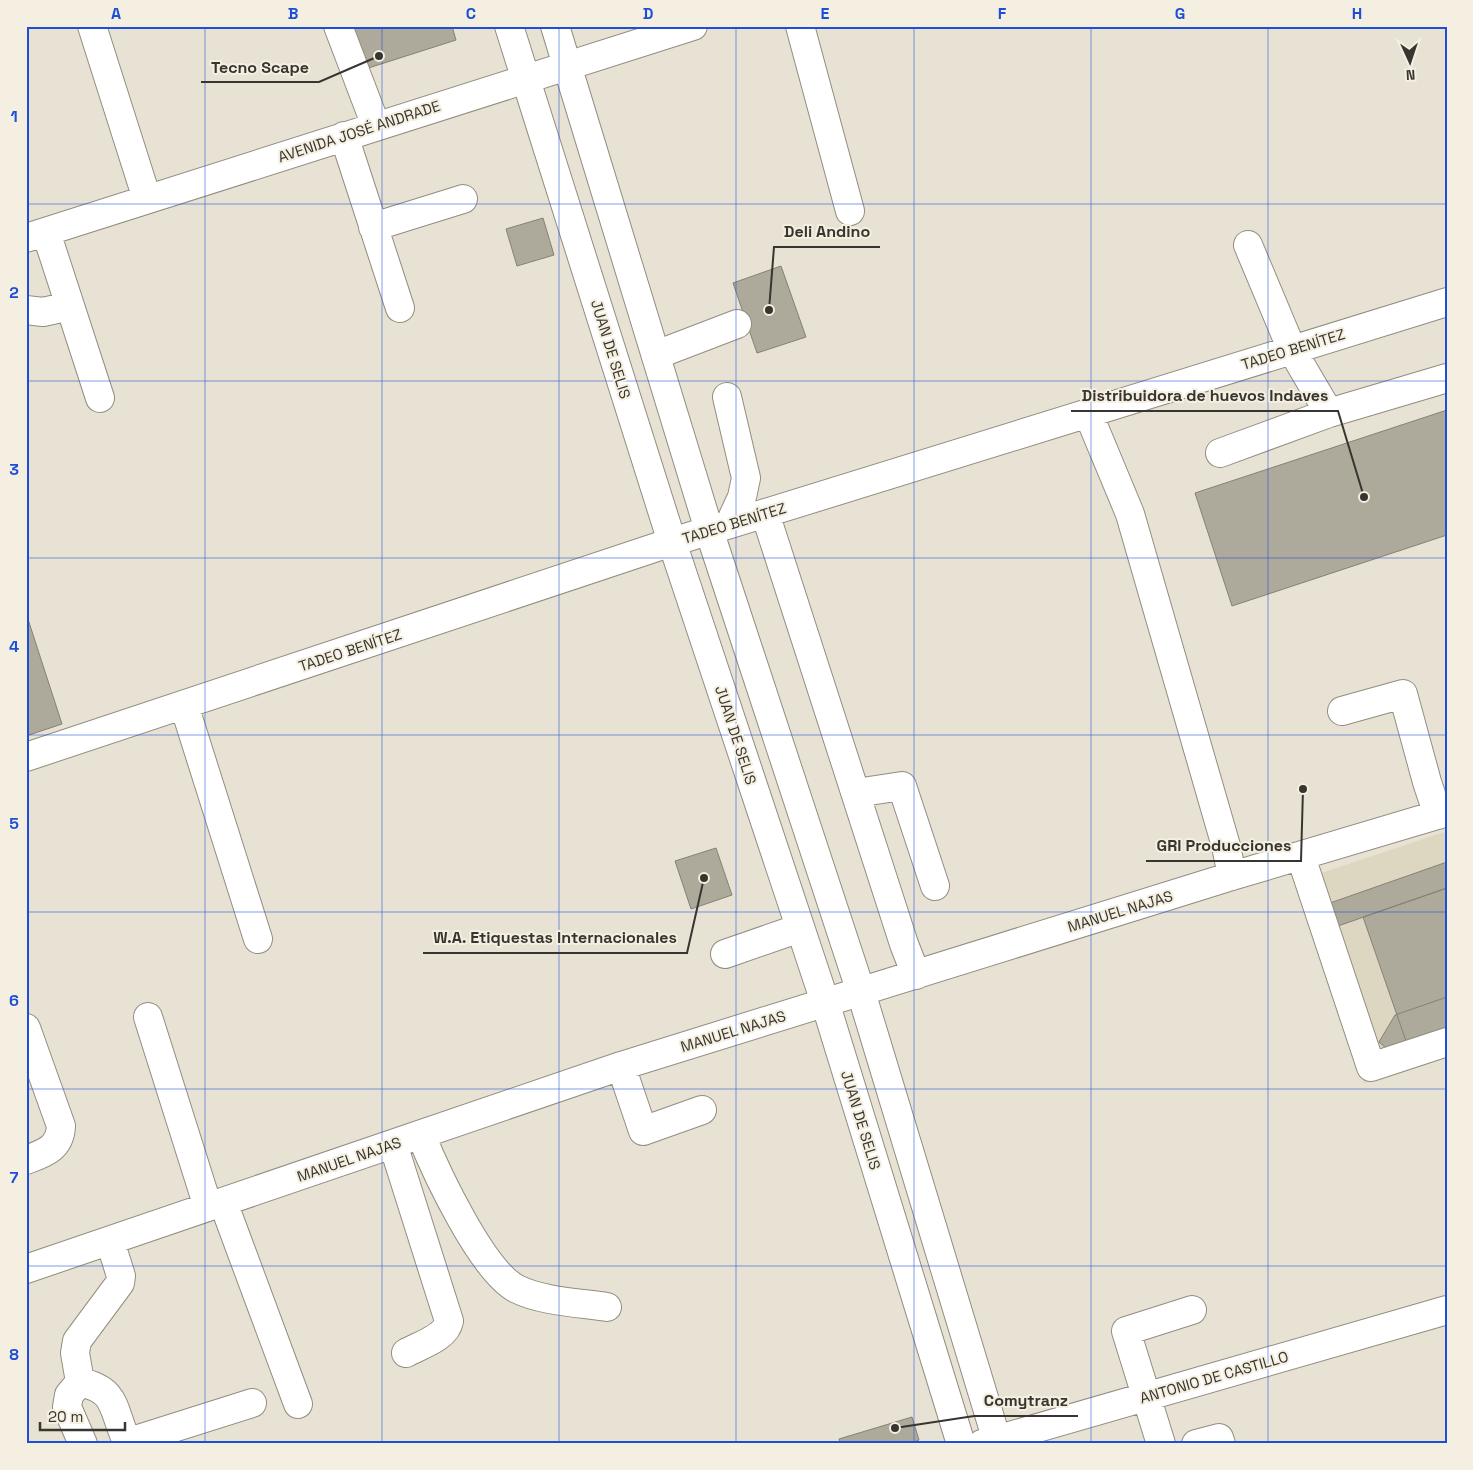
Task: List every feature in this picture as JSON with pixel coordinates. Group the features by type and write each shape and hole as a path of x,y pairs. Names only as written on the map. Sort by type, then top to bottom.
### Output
{"street":[{"path":"92,26 147,199"},
{"path":"338,26 376,126"},
{"name":"JUAN DE SELIS","path":"509,26 672,542 825,1002 961,1444"},
{"path":"555,26 569,66 656,355 720,527 860,992 992,1442"},
{"name":"AVENIDA JOSÉ ANDRADE","path":"36,235 693,26"},
{"path":"800,26 850,211"},
{"path":"344,136 400,308"},
{"path":"373,227 462,199"},
{"path":"36,235 70,306 100,398"},
{"path":"1248,245 1292,350 1329,413"},
{"name":"TADEO BENÍTEZ","path":"26,757 672,542 1447,302"},
{"path":"26,310 43,312 70,306"},
{"path":"656,355 737,324"},
{"path":"1220,453 1329,413 1447,378"},
{"path":"720,527 742,497 746,478 727,397"},
{"path":"1088,413 1130,514 1226,846 1232,876"},
{"path":"765,513 904,944 916,974"},
{"path":"1342,712 1403,694 1427,782 1443,813"},
{"path":"184,705 258,939"},
{"path":"856,793 902,786 935,886"},
{"name":"MANUEL NAJAS","path":"26,1269 621,1066 1232,876 1443,813"},
{"path":"1301,856 1371,1067 1447,1042"},
{"path":"725,954 800,928"},
{"path":"148,1017 215,1204 298,1404"},
{"path":"26,1028 61,1126 61,1136 56,1145 48,1151 26,1160"},
{"path":"621,1066 642,1131 702,1110"},
{"path":"421,1134 434,1167 482,1252 502,1278 516,1288 531,1295 607,1307"},
{"path":"393,1144 449,1321 448,1329 442,1334 406,1353"},
{"path":"80,1382 75,1353 77,1341 120,1283 121,1276 110,1241"},
{"path":"1161,1444 1126,1331 1192,1310"},
{"name":"ANTONIO DE CASTILLO","path":"992,1442 1447,1310"},
{"path":"80,1382 97,1386 108,1394 124,1437 132,1441 252,1403"},
{"path":"80,1382 69,1395 67,1406 83,1444"},
{"path":"1196,1444 1219,1438 1221,1444"}],"shaded area":[{"path":"1447,831 1447,1057 1364,1083 1298,881"}],"building":[{"path":"341,26 452,26 456,40 356,72"},
{"path":"543,218 554,255 517,266 506,229"},
{"path":"781,266 806,337 757,353 733,283"},
{"path":"1447,410 1447,535 1232,606 1195,493"},
{"path":"26,613 62,724 26,736"},
{"path":"716,848 732,895 691,909 675,861"},
{"path":"1447,862 1447,888 1338,926 1330,903"},
{"path":"1447,888 1447,1027 1406,1041 1363,917"},
{"path":"1447,997 1447,1032 1388,1050 1379,1042 1395,1015"},
{"path":"912,1417 919,1440 908,1444 840,1444 839,1439"}],"place":[{"name":"Tecno Scape","path":"379,56"},
{"name":"Deli Andino","path":"769,310"},
{"name":"Distribuidora de huevos Indaves","path":"1364,497"},
{"name":"GRI Producciones","path":"1303,789"},
{"name":"W.A. Etiquestas Internacionales","path":"704,878"},
{"name":"Comytranz","path":"895,1428"}]}
